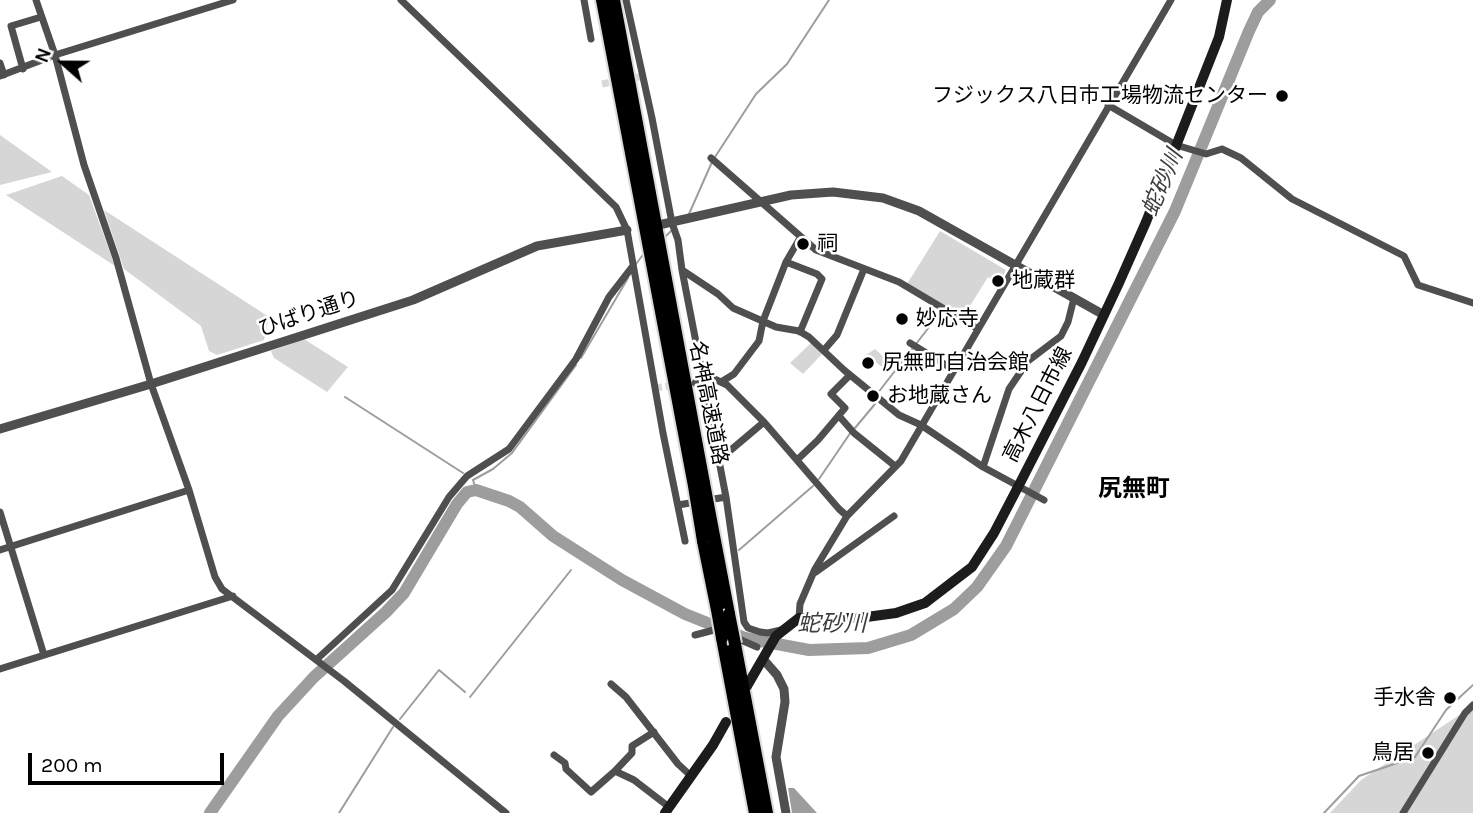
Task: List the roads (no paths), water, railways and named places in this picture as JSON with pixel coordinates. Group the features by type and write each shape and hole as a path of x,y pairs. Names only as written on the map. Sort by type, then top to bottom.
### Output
{"highway":[{"name":"名神高速道路","path":"602,0 699,484"},
{"name":"名神高速道路","path":"614,0 709,541 723,612 735,644 767,813"},
{"name":"名神高速道路","path":"723,612 722,638 755,813"}],"main road":[{"name":"高木八日市線","path":"799,618 859,618 896,613 925,603 972,567 994,533 1104,315 1181,146 1219,37 1227,0"},
{"path":"747,686 779,633 799,618"},
{"path":"667,810 726,722"}],"street":[{"path":"36,0 55,55 84,165 116,258 151,384 215,577 222,589 344,681 506,813"},
{"path":"0,63 2,76 55,55 233,0"},
{"path":"401,0 617,207 626,230 685,541"},
{"path":"584,0 591,40"},
{"path":"626,0 652,118 667,224 678,240 726,497 744,622 748,628 779,633"},
{"path":"799,618 800,604 813,574 847,516 895,466 921,425 1171,0"},
{"path":"23,69 11,26 41,17"},
{"path":"1108,105 1181,146 1206,154 1222,149 1241,158 1292,199 1404,256 1418,285 1473,303"},
{"path":"711,158 816,250 899,282 978,329"},
{"path":"667,224 791,195 833,192 883,198 919,211 1104,315"},
{"name":"ひばり通り","path":"0,429 414,300 537,246 626,230"},
{"path":"721,382 734,374 759,341 763,321 786,262 800,238"},
{"path":"786,262 817,274 822,279 800,332"},
{"path":"314,658 392,590 449,498 469,475 509,449 576,359 609,297 633,266"},
{"path":"824,350 837,335 864,269"},
{"path":"682,270 718,294 733,308 776,327 800,332 900,415 1044,500"},
{"path":"984,467 1009,389 1028,361 1061,336 1074,298"},
{"path":"910,343 954,370"},
{"path":"702,373 721,382 764,422 847,516"},
{"path":"695,383 702,373"},
{"path":"797,460 845,408 831,394 850,375"},
{"path":"839,416 852,431 895,466"},
{"path":"719,460 764,422"},
{"path":"0,550 188,490"},
{"path":"678,505 726,497"},
{"path":"0,512 44,655"},
{"path":"813,574 894,516"},
{"path":"0,669 233,596"},
{"path":"695,635 714,630 757,647"},
{"path":"763,659 777,675 784,689 785,702 776,757 786,813"},
{"path":"611,684 626,697 678,764 691,776"},
{"path":"1403,813 1465,713 1473,705"},
{"path":"554,755 565,763 566,769 591,792 606,781 632,753 632,746 654,732"},
{"path":"615,771 634,780 667,810"}],"waterway":[{"path":"715,157 756,94 787,64 829,0"},
{"name":"蛇砂川","path":"210,813 278,716 314,677 404,593 457,504 467,492 476,490 509,501 520,507 553,536 622,580 685,614 745,638 809,650 868,648 911,635 954,609 977,587 1006,546 1175,211 1249,31 1258,12 1270,0"},
{"path":"689,214 712,162"},
{"path":"664,238 672,230"},
{"path":"636,264 645,252"},
{"path":"581,358 628,278"},
{"path":"916,344 936,318 945,313"},
{"path":"877,394 912,349"},
{"path":"476,490 473,480 493,469 512,453 576,365"},
{"path":"345,397 463,473"},
{"path":"855,428 875,404 875,399"},
{"path":"819,479 851,432"},
{"path":"739,550 813,486"},
{"path":"470,697 571,570"},
{"path":"400,719 439,670 465,692"},
{"path":"1324,813 1359,776 1415,757 1446,710 1473,685"},
{"path":"339,813 393,727"}],"tunnel":[{"path":"602,84 644,76"},
{"path":"655,388 677,385"}],"place":[{"name":"フジックス八日市工場物流センター","path":"1282,96"},
{"name":"祠","path":"803,244"},
{"name":"地蔵群","path":"998,281"},
{"name":"妙応寺","path":"902,319"},
{"name":"尻無町自治会館","path":"868,363"},
{"name":"お地蔵さん","path":"873,396"},
{"name":"手水舎","path":"1450,698"},
{"name":"鳥居","path":"1428,753"}],"district":[{"name":"尻無町","path":"1134,489"}]}
